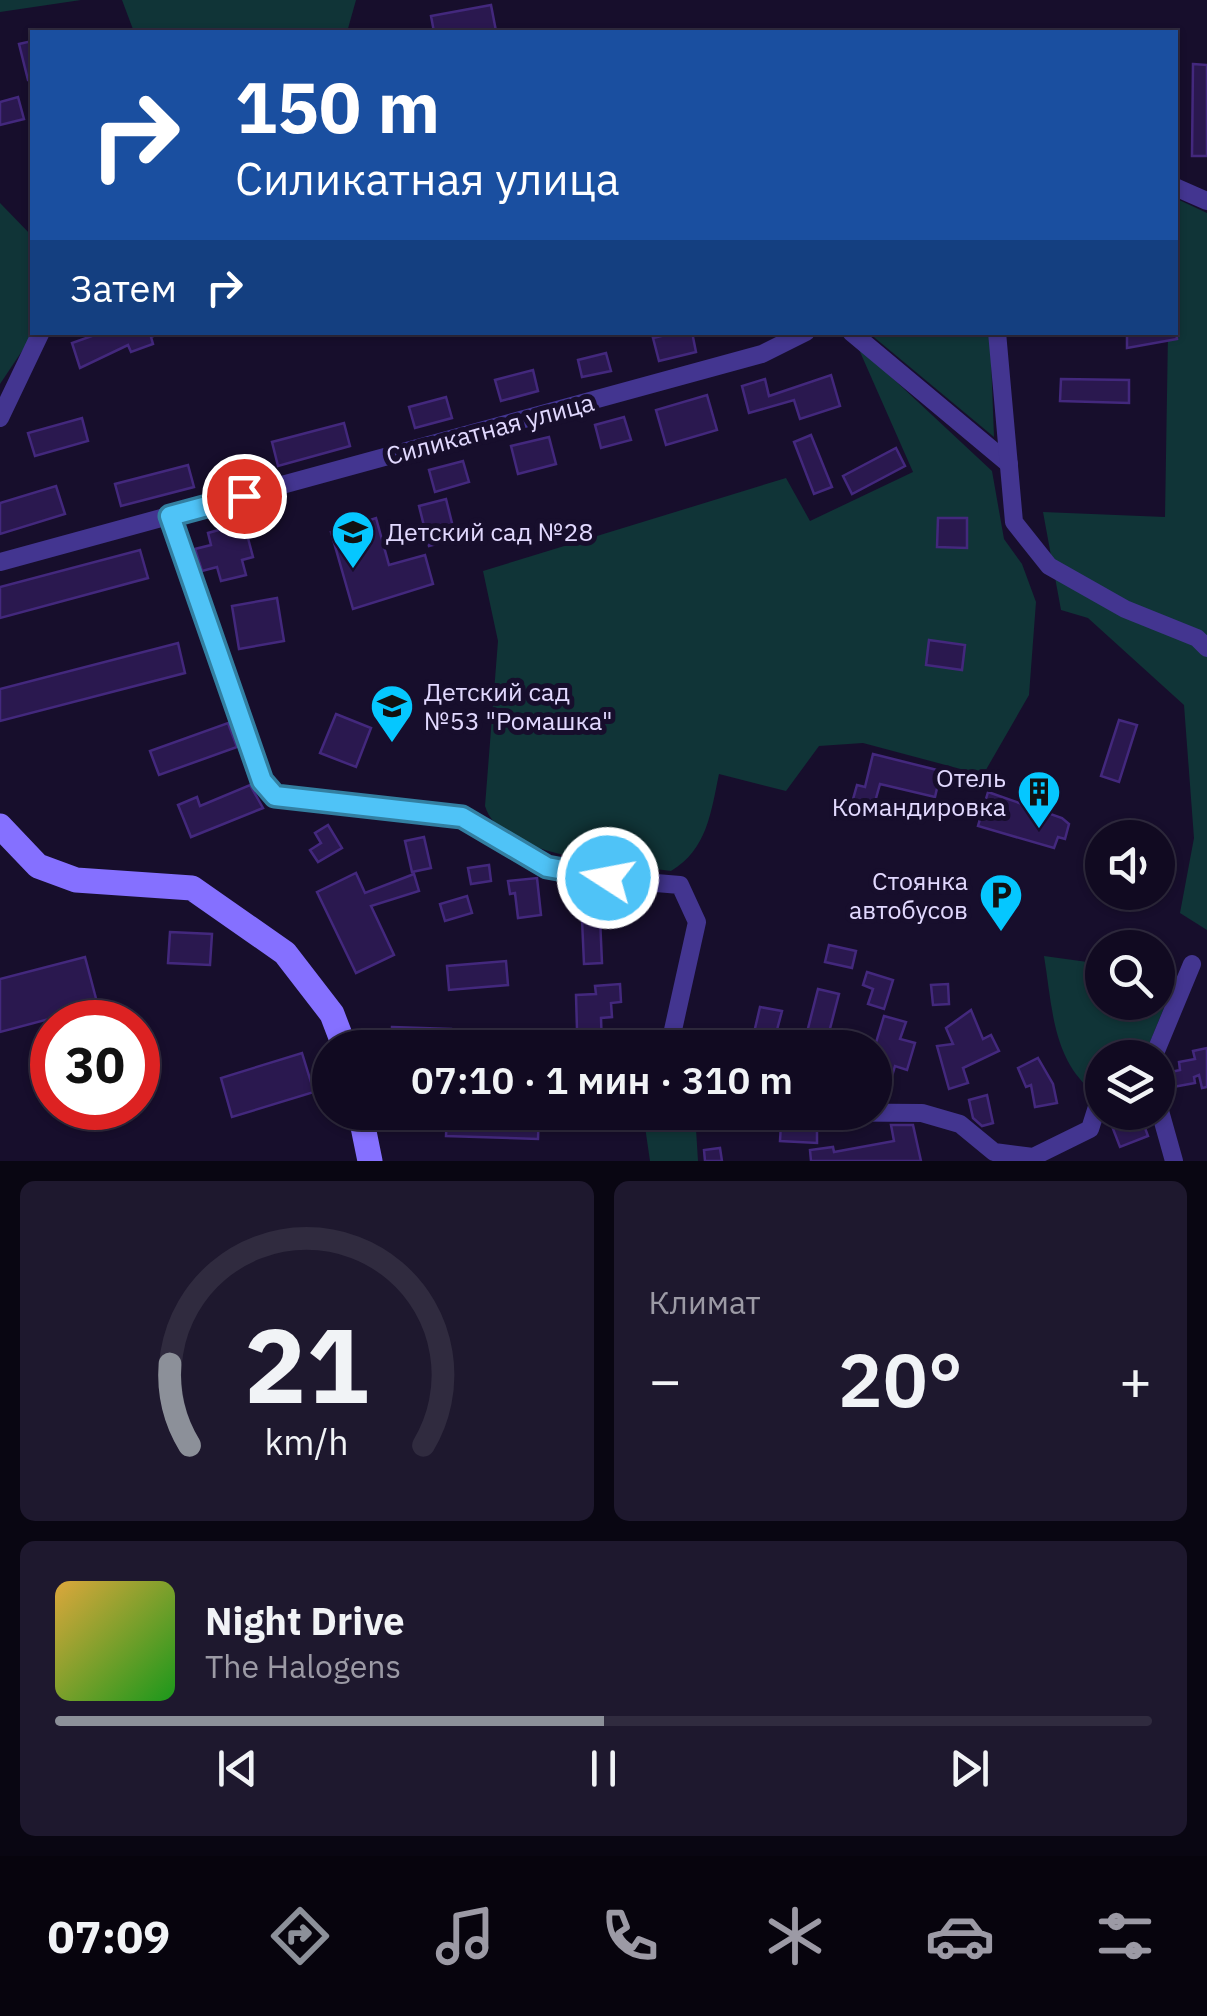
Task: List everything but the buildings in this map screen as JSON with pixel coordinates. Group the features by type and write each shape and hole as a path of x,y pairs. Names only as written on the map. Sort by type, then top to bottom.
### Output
{"street":[{"path":"1178,188 1207,201"},
{"path":"0,418 40,335"},
{"name":"Силикатная улица","path":"0,562 762,354 800,335"},
{"path":"855,335 1009,464"},
{"path":"997,335 1014,522 1049,566 1125,610 1197,638 1207,648"},
{"path":"170,516 262,781 275,796 462,817 547,867 608,878 680,884 697,922 673,1030"},
{"path":"0,826 38,866 76,880 192,888 285,953 332,1014 338,1030"},
{"path":"1160,1040 1192,964"},
{"path":"892,1114 922,1114 960,1124 994,1152 1033,1157 1088,1130"},
{"path":"364,1130 370,1161"},
{"path":"1165,1130 1174,1161"}],"green space":[{"path":"0,0 81,0 0,12"},
{"path":"122,0 356,0 348,30 133,30"},
{"path":"1178,199 1207,213 1207,930 1180,913 1194,838 1184,705 1088,618 1061,610 1043,512 1165,517 1168,335 1178,335"},
{"path":"0,203 30,234 33,335 0,384"},
{"path":"871,335 990,335 994,437"},
{"path":"857,345 992,471 1004,539 1022,564 1036,602 1029,695 983,775 863,743 819,746 786,791 719,774 706,829 693,852 671,871 566,855 514,837 495,823 485,806 498,641 483,571 786,478 810,521 913,472"},
{"path":"1044,956 1085,962 1085,1020 1159,1020 1151,1040 1085,1040 1085,1084 1068,1062 1052,1011"},
{"path":"645,1130 696,1130 698,1161 650,1161"}],"place":[{"name":"Детский сад №28","path":"353,570"},
{"name":"Детский сад №53 \"Ромашка\"","path":"392,744"},
{"name":"Отель Командировка","path":"1039,830"},
{"name":"Стоянка автобусов","path":"1001,933"}],"route":[{"path":"244,496 170,516 262,781 275,796 462,817 547,867 608,878"}]}
